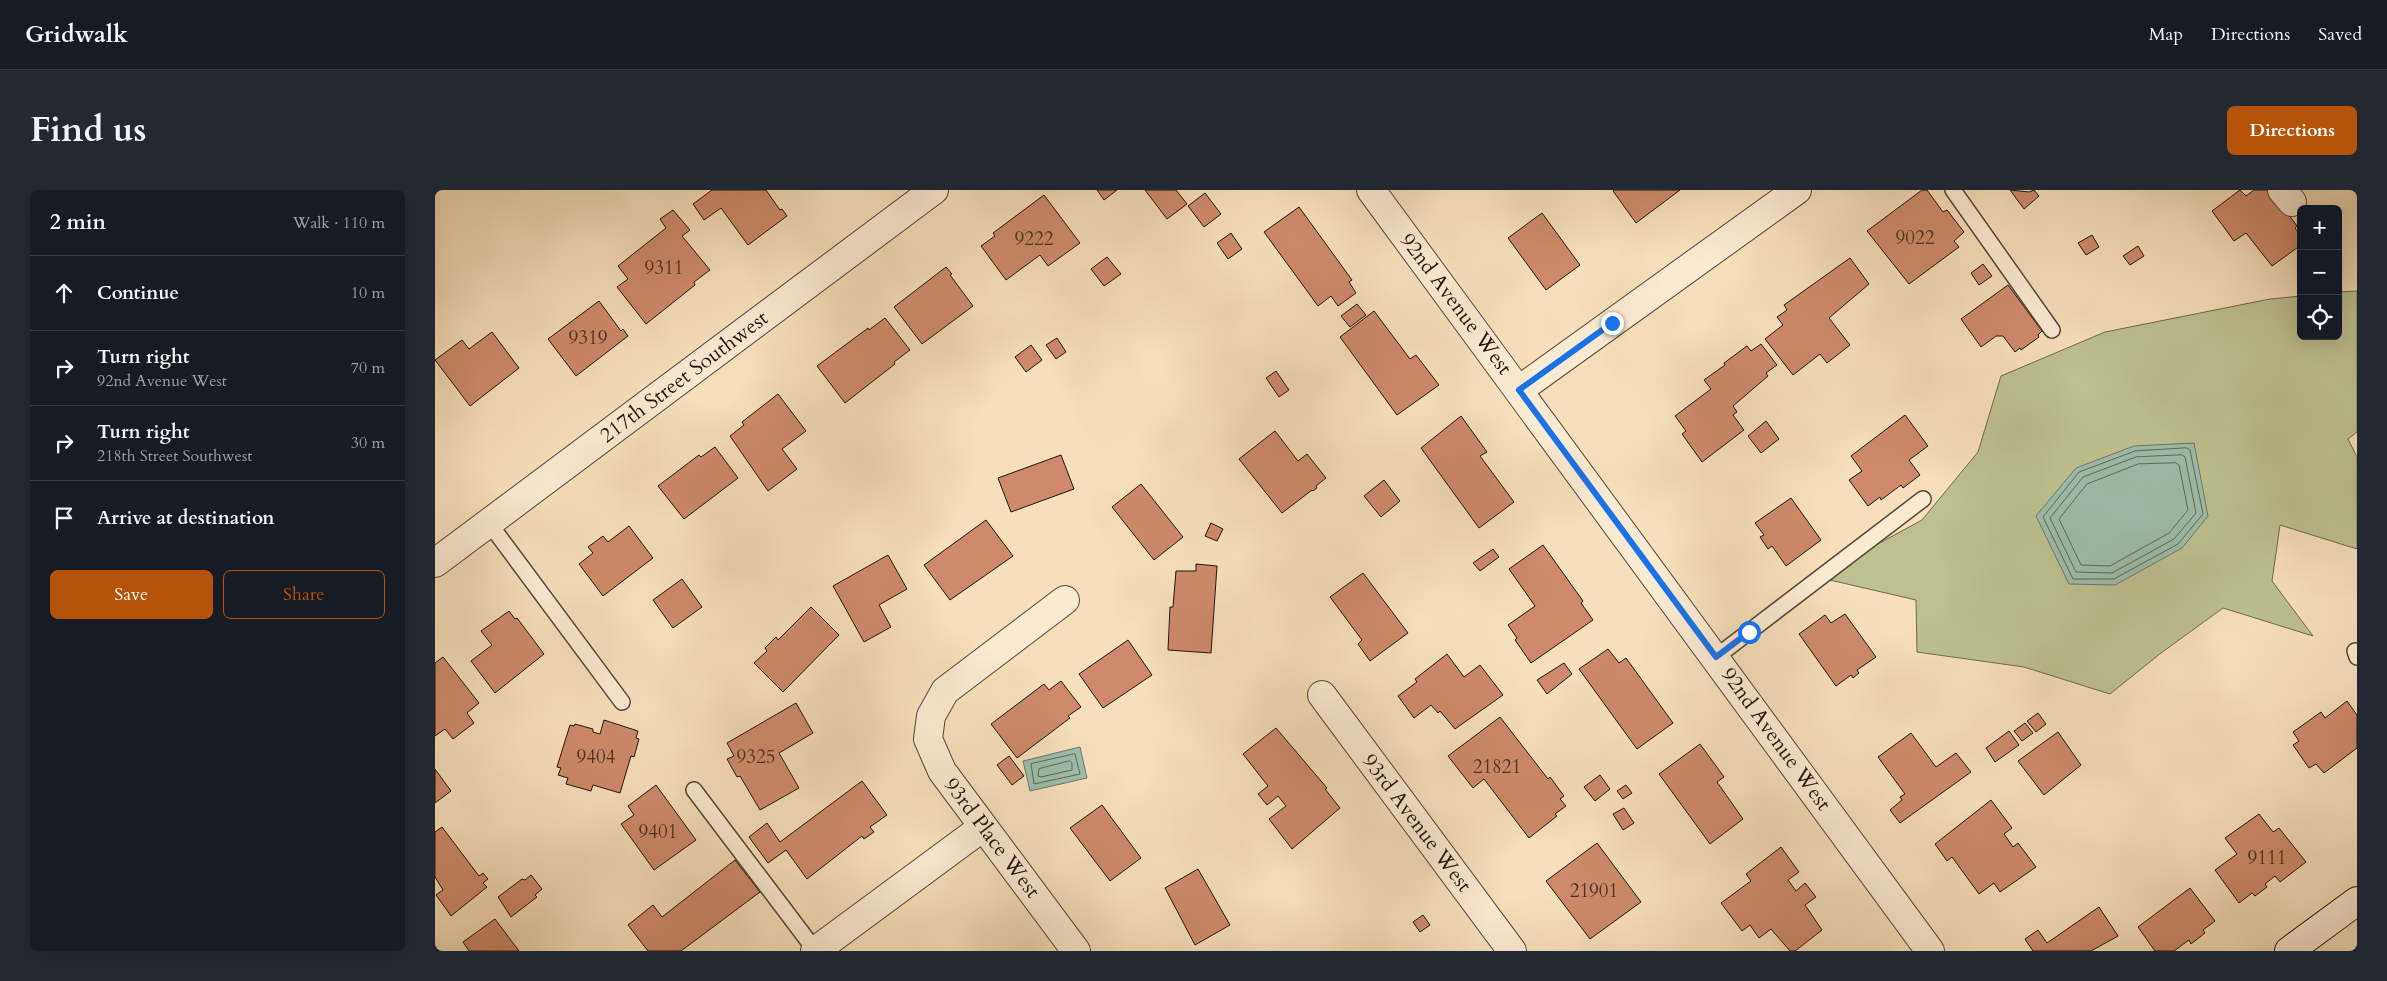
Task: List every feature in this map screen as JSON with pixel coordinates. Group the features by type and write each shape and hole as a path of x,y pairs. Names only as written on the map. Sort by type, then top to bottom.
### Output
{"street":[{"name":"217th Street Southwest","path":"435,563 933,190"},
{"name":"92nd Avenue West","path":"1371,190 1716,657 1930,951"},
{"path":"1519,390 1797,190"},
{"name":"93rd Place West","path":"1065,600 945,691 931,716 928,739 942,771 1076,951"},
{"name":"93rd Avenue West","path":"1322,695 1512,951"},
{"path":"815,951 983,827"},
{"path":"2289,951 2357,901"}],"lane":[{"path":"1953,190 2052,330"},
{"path":"1716,657 1923,500"},
{"path":"489,523 622,702"},
{"path":"695,790 815,951"}],"green space":[{"path":"2357,291 2357,432 2348,439 2357,457 2357,549 2280,525 2272,581 2313,636 2223,608 2161,653 2110,694 2024,667 1917,652 1916,600 1817,577 1922,520 1978,452 2001,376 2105,332 2270,299 2297,296 2297,340 2342,340 2342,292"}],"water":[{"path":"2194,443 2208,516 2182,548 2115,585 2069,584 2036,516 2076,468 2134,446"},
{"path":"1080,747 1087,778 1030,791 1023,761"}],"building":[{"path":"712,190 766,190 780,210 782,209 787,216 748,245 721,208 704,220 693,204"},
{"path":"1097,190 1117,190 1104,200"},
{"path":"1145,190 1176,190 1187,204 1167,219"},
{"path":"1614,190 1680,190 1636,223"},
{"path":"1922,190 1927,190 1943,212 1947,210 1964,232 1954,241 1959,247 1909,284 1867,231"},
{"path":"2010,190 2029,192 2034,190 2039,196 2024,209"},
{"path":"2240,190 2246,196 2254,190 2270,190 2297,226 2295,228 2297,231 2297,248 2272,266 2246,233 2234,241 2212,211"},
{"path":"1205,193 1221,214 1204,227 1188,206"},
{"path":"1044,195 1080,243 1048,266 1040,255 1006,280 981,246 995,236 993,233"},
{"path":"1299,207 1352,280 1349,282 1356,293 1338,306 1331,296 1318,306 1264,232"},
{"path":"673,210 690,230 682,236 710,270 694,282 695,285 646,324 617,287 628,279 618,266 666,228 660,219"},
{"path":"1542,213 1580,265 1546,290 1508,238"},
{"path":"1231,233 1242,249 1228,259 1217,243"},
{"path":"2092,235 2099,247 2086,255 2078,243"},
{"path":"2138,246 2144,256 2130,265 2123,256"},
{"path":"1107,257 1121,274 1104,286 1091,269"},
{"path":"1850,258 1869,284 1829,318 1850,345 1827,363 1820,354 1793,375 1765,339 1783,325 1777,317 1787,310 1784,305"},
{"path":"1983,264 1992,276 1979,285 1971,273"},
{"path":"946,267 973,306 922,344 894,307"},
{"path":"2008,285 2042,331 2038,335 2039,337 2015,352 2003,336 1996,336 1981,347 1961,319"},
{"path":"599,301 621,331 623,329 628,336 576,376 548,339"},
{"path":"1357,304 1366,315 1350,327 1341,316"},
{"path":"1374,311 1410,359 1416,355 1439,385 1397,415 1340,337"},
{"path":"885,318 910,350 845,403 817,366 868,328 869,330"},
{"path":"492,332 519,368 470,406 435,360 462,340 469,349"},
{"path":"1057,338 1066,352 1056,359 1046,345"},
{"path":"1761,344 1777,365 1766,373 1768,376 1733,406 1737,412 1733,415 1744,430 1702,462 1682,434 1686,431 1675,416 1711,389 1704,380 1725,365 1724,363 1747,346 1751,351"},
{"path":"1031,345 1042,360 1026,372 1015,357"},
{"path":"1276,371 1289,390 1279,397 1266,378"},
{"path":"778,394 806,431 782,449 797,469 768,491 730,436 744,425 742,422"},
{"path":"1905,415 1928,446 1909,460 1920,475 1903,488 1901,485 1881,500 1880,497 1868,506 1849,480 1862,471 1851,456"},
{"path":"1461,416 1487,452 1480,456 1514,502 1479,528 1421,448"},
{"path":"1766,421 1779,439 1761,453 1748,436"},
{"path":"1275,431 1298,461 1307,454 1326,478 1316,486 1317,488 1282,513 1239,459"},
{"path":"715,447 738,478 684,519 658,486 699,455 701,457"},
{"path":"1061,455 1074,489 1011,512 998,478"},
{"path":"1384,480 1400,501 1381,517 1364,496"},
{"path":"1141,484 1183,537 1154,560 1112,507"},
{"path":"1791,498 1821,540 1786,566 1772,546 1768,549 1760,537 1764,535 1755,523"},
{"path":"986,520 1013,556 950,600 924,565"},
{"path":"1211,523 1223,529 1217,541 1205,536"},
{"path":"629,526 653,558 603,596 579,564 593,553 588,547 603,536 608,542"},
{"path":"1543,545 1583,601 1581,603 1593,620 1531,663 1515,640 1517,638 1508,625 1535,606 1509,569"},
{"path":"1493,549 1499,557 1480,571 1473,563"},
{"path":"888,555 907,589 879,605 891,627 864,642 833,586"},
{"path":"1196,564 1217,566 1211,653 1168,650 1170,607 1173,607 1176,571 1196,571"},
{"path":"1363,573 1408,633 1370,661 1358,644 1362,640 1330,597"},
{"path":"682,579 702,607 673,628 653,600"},
{"path":"811,607 839,635 783,692 754,663 767,651 765,648 776,637 778,640"},
{"path":"509,611 515,619 517,618 544,654 495,693 471,661 492,645 481,631"},
{"path":"1845,614 1876,657 1857,670 1859,673 1853,678 1851,675 1836,686 1799,634 1825,615 1831,623"},
{"path":"1128,640 1152,675 1103,708 1079,674"},
{"path":"1608,649 1619,663 1626,658 1673,723 1637,749 1579,669"},
{"path":"1447,654 1464,677 1480,665 1503,695 1455,729 1440,711 1438,713 1431,705 1414,718 1398,696 1417,682 1415,679"},
{"path":"443,657 479,703 467,713 474,723 453,739 445,729 435,736 435,663"},
{"path":"1564,663 1572,674 1547,694 1537,680"},
{"path":"1061,681 1081,707 1068,716 1070,718 1017,758 991,724 1044,684 1049,690"},
{"path":"2347,701 2357,715 2357,748 2324,773 2316,764 2309,768 2293,745 2299,741 2293,732 2321,712 2325,718"},
{"path":"796,703 813,733 779,753 799,788 760,810 740,776 737,777 727,759 734,756 727,743"},
{"path":"2038,713 2046,724 2036,732 2027,721"},
{"path":"1500,717 1548,779 1550,777 1564,796 1560,799 1566,806 1555,814 1557,816 1529,838 1484,779 1473,788 1448,756"},
{"path":"604,720 638,731 636,738 639,739 634,757 631,756 620,793 593,785 591,791 566,784 568,778 558,775 561,768 557,767 570,725 574,726 575,724 593,729 593,732 600,734"},
{"path":"2025,723 2033,733 2022,741 2014,731"},
{"path":"1276,728 1327,788 1325,789 1340,808 1292,849 1269,819 1286,806 1278,796 1267,805 1258,794 1268,786 1243,754"},
{"path":"2009,731 2019,745 1995,762 1986,748"},
{"path":"2058,732 2081,765 2044,795 2018,761"},
{"path":"1911,733 1936,767 1956,753 1971,772 1900,823 1890,810 1902,800 1900,797 1905,794 1878,757"},
{"path":"1700,744 1724,777 1717,782 1743,819 1710,844 1659,774"},
{"path":"1009,756 1024,776 1012,785 997,765"},
{"path":"435,769 451,791 435,803"},
{"path":"1600,775 1610,789 1595,801 1584,787"},
{"path":"862,781 887,815 870,827 874,832 864,839 862,836 807,879 786,850 768,863 749,837 767,823 780,842"},
{"path":"656,785 696,840 654,870 621,824 634,815 628,806"},
{"path":"1626,785 1632,793 1623,799 1617,791"},
{"path":"1991,800 2012,828 2004,834 2013,847 2018,843 2036,867 2000,892 1994,883 1979,894 1952,857 1947,861 1935,844"},
{"path":"1102,805 1141,858 1110,881 1070,828"},
{"path":"1624,808 1634,823 1623,830 1613,814"},
{"path":"2259,814 2273,832 2279,828 2306,862 2280,882 2275,876 2265,884 2267,887 2255,896 2252,893 2239,903 2215,870 2237,854 2225,838"},
{"path":"442,827 479,876 483,873 488,879 483,883 487,887 451,916 436,895 443,890 435,877 435,832"},
{"path":"1597,843 1641,902 1590,939 1546,881"},
{"path":"1781,847 1799,872 1788,880 1796,891 1805,883 1816,897 1805,905 1822,930 1795,951 1790,951 1771,929 1759,938 1750,925 1742,931 1721,903 1751,881 1746,874"},
{"path":"735,860 760,892 681,951 648,951 628,925 653,905 662,917"},
{"path":"1198,869 1230,925 1195,945 1165,888"},
{"path":"531,875 542,889 535,895 537,897 511,917 498,897 522,879 525,880"},
{"path":"2190,888 2215,921 2203,930 2205,933 2191,944 2189,940 2174,951 2155,951 2138,927"},
{"path":"2099,907 2118,936 2091,951 2033,951 2025,939 2038,930 2047,943"},
{"path":"1423,915 1430,925 1420,932 1413,922"},
{"path":"495,919 519,951 469,951 463,942"}],"route":[{"path":"1612,323 1519,390 1716,657 1749,632"}]}
